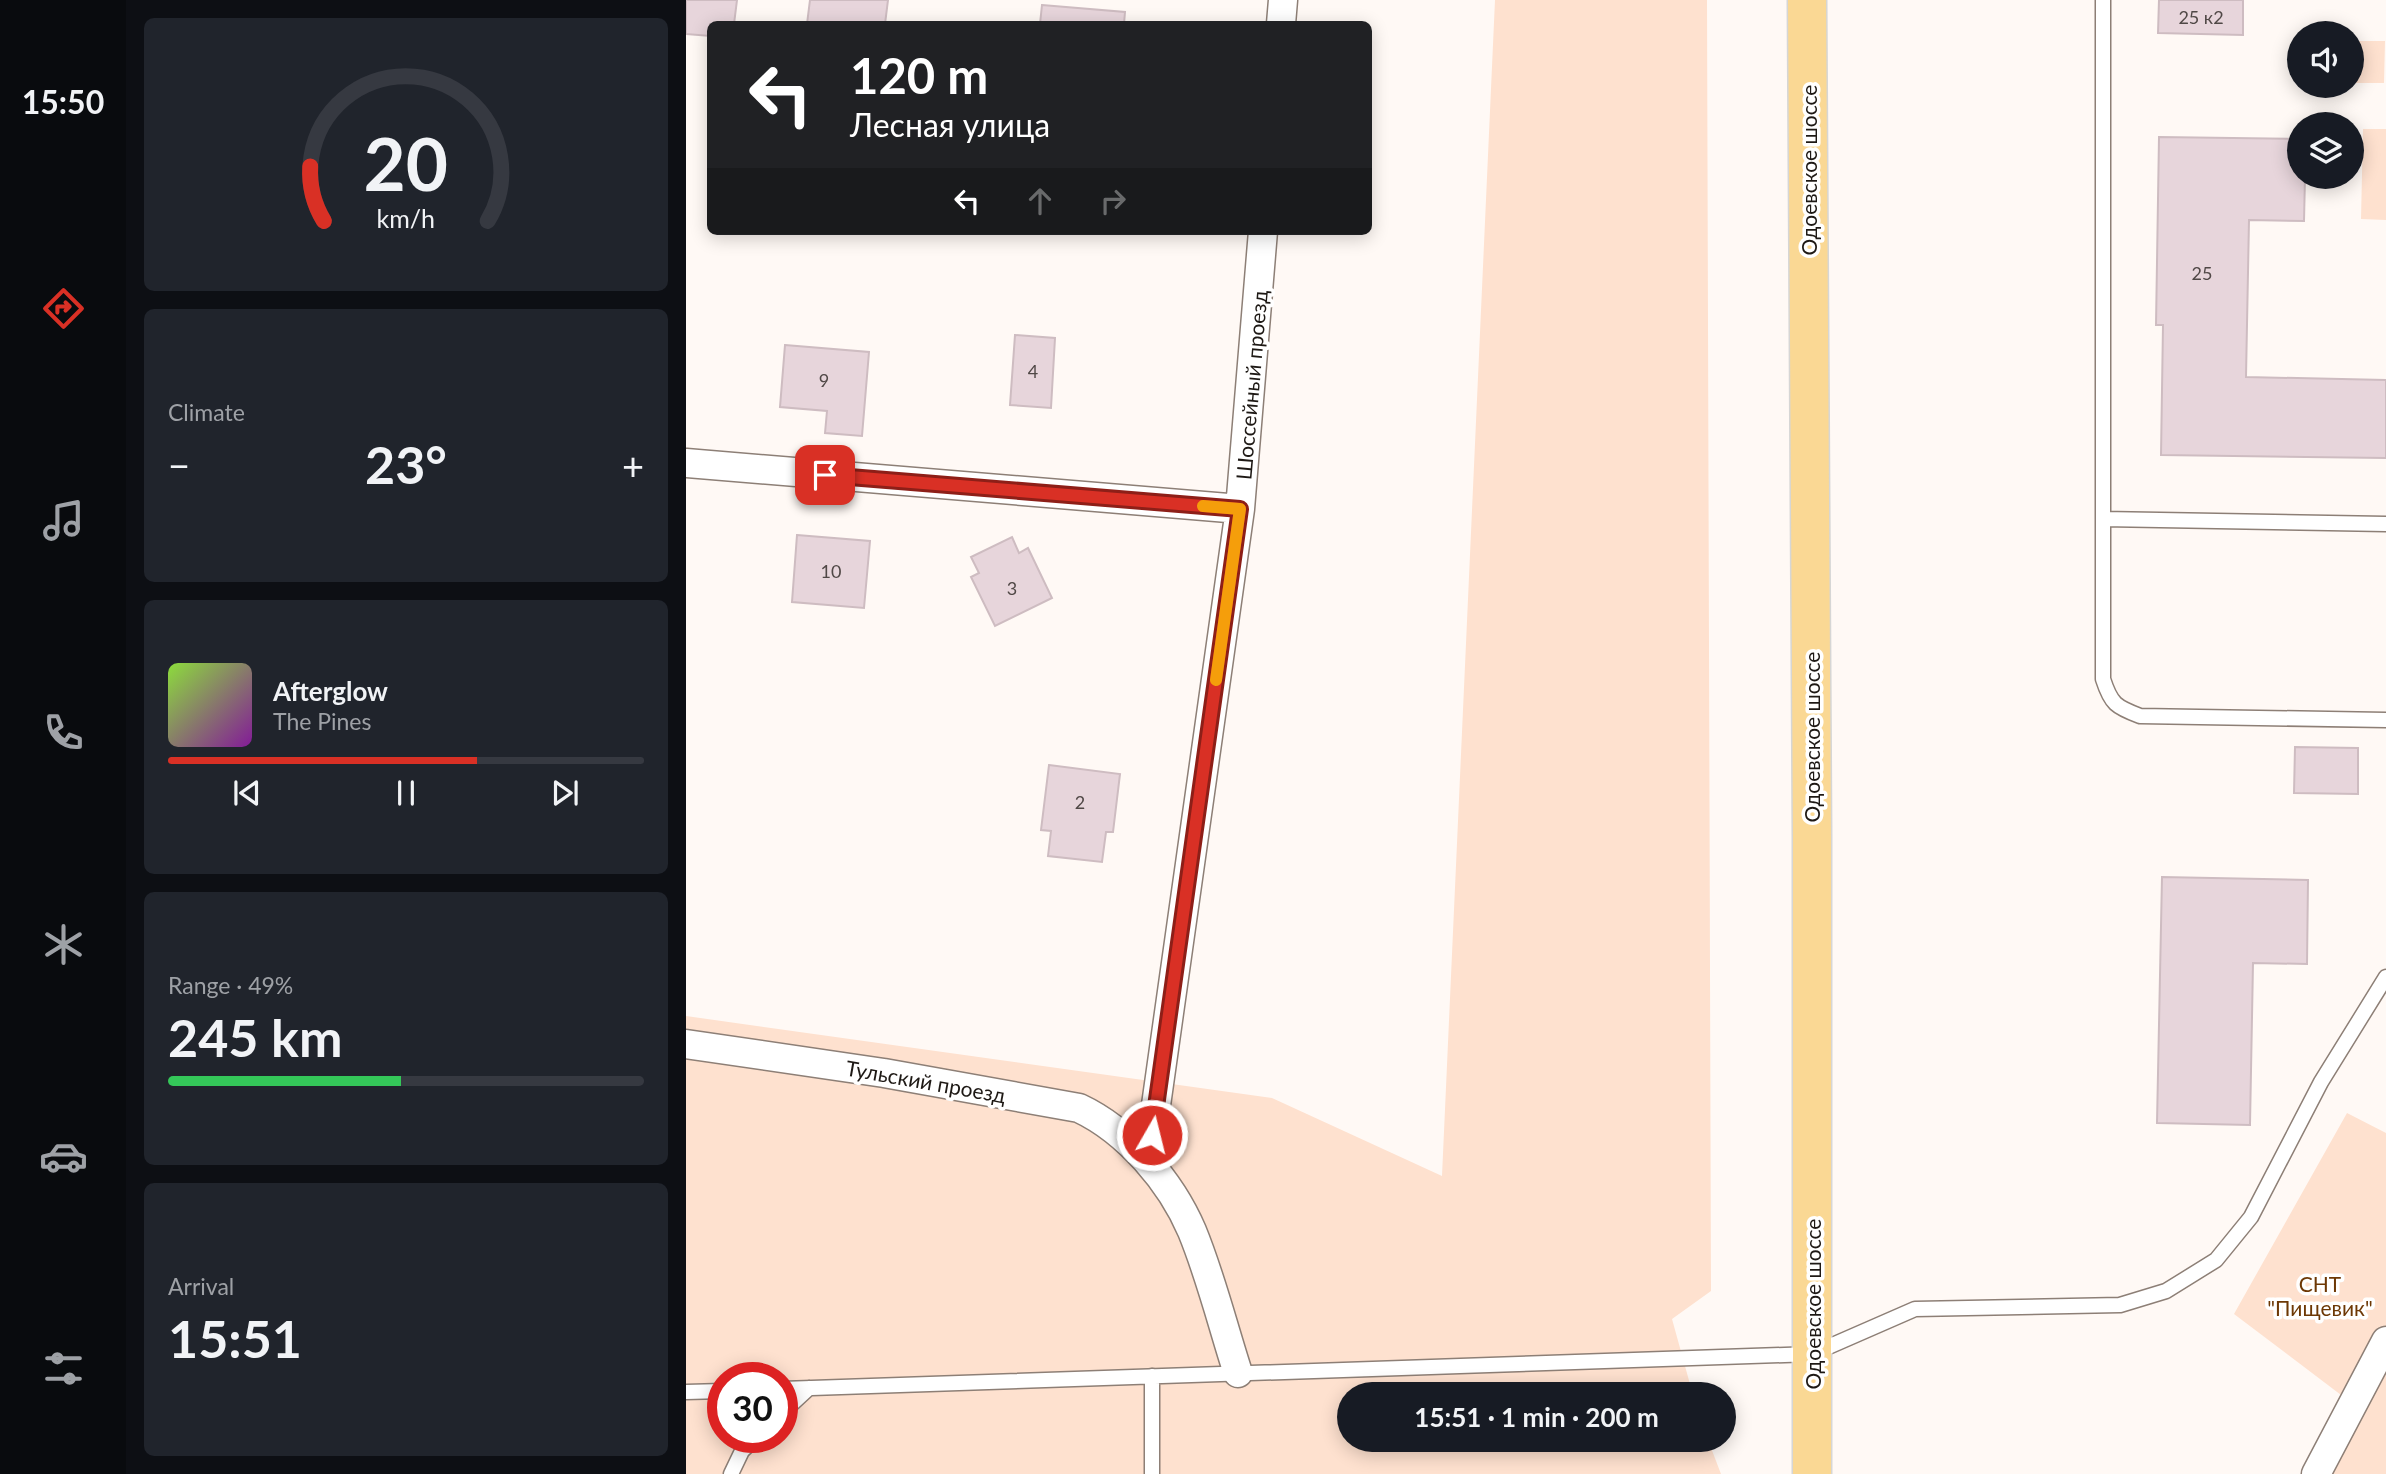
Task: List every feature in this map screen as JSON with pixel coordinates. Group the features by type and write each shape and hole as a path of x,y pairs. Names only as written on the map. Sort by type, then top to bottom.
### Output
{"main road":[{"name":"Одоевское шоссе","path":"1807,0 1812,1474"}],"street":[{"path":"1280,21 1283,0"},
{"name":"Шоссейный проезд","path":"1148,1162 1240,509 1263,235"},
{"path":"686,463 1240,509"},
{"name":"Тульский проезд","path":"686,1044 884,1073 1079,1108 1117,1132 1148,1162 1173,1195 1192,1231 1238,1373"},
{"path":"2316,1474 2386,1341"}],"lane":[{"path":"2103,0 2103,679 2109,698 2120,709 2140,716 2386,720"},
{"path":"2103,519 2386,524"},
{"path":"798,1388 1812,1354 1915,1309 2120,1305 2166,1291 2216,1259 2251,1217 2321,1082 2386,977"},
{"path":"1152,1474 1153,1376"},
{"path":"798,1398 809,1388"},
{"path":"686,1392 707,1391"},
{"path":"731,1474 741,1453"}],"green space":[{"path":"1495,0 1707,0 1711,1291 1672,1319 1689,1382 1337,1382 1337,1452 1713,1452 1721,1474 686,1474 686,1016 1272,1098 1442,1176"},
{"path":"2364,41 2385,41 2384,83 2364,83"},
{"path":"2364,129 2386,129 2386,220 2361,219"},
{"name":"СНТ \"Пищевик\"","path":"2347,1113 2386,1133 2386,1474 2306,1474 2345,1398 2234,1314"}],"building":[{"path":"686,0 737,0 734,21 707,21 707,36 686,34"},
{"path":"810,0 888,0 885,21 807,21"},
{"path":"2159,0 2243,0 2243,35 2158,33"},
{"path":"1042,5 1125,12 1124,21 1040,21"},
{"path":"2159,137 2287,139 2287,189 2305,189 2304,221 2249,220 2246,377 2386,380 2386,458 2161,455 2163,325 2156,325"},
{"path":"1015,335 1055,338 1051,408 1010,405"},
{"path":"785,345 869,352 862,436 825,433 827,411 780,407"},
{"path":"797,535 870,541 864,608 792,602"},
{"path":"1012,537 1019,553 1028,548 1052,598 995,626 971,577 979,573 971,557"},
{"path":"2295,747 2358,748 2358,794 2294,793"},
{"path":"1049,765 1120,774 1113,832 1106,832 1102,862 1048,856 1051,831 1041,830"},
{"path":"2162,877 2308,880 2307,964 2253,963 2250,1125 2157,1123"}],"slow traffic":[{"path":"1203,506 1240,509 1216,680"}],"route":[{"path":"825,475 1240,509 1152,1135"}]}
